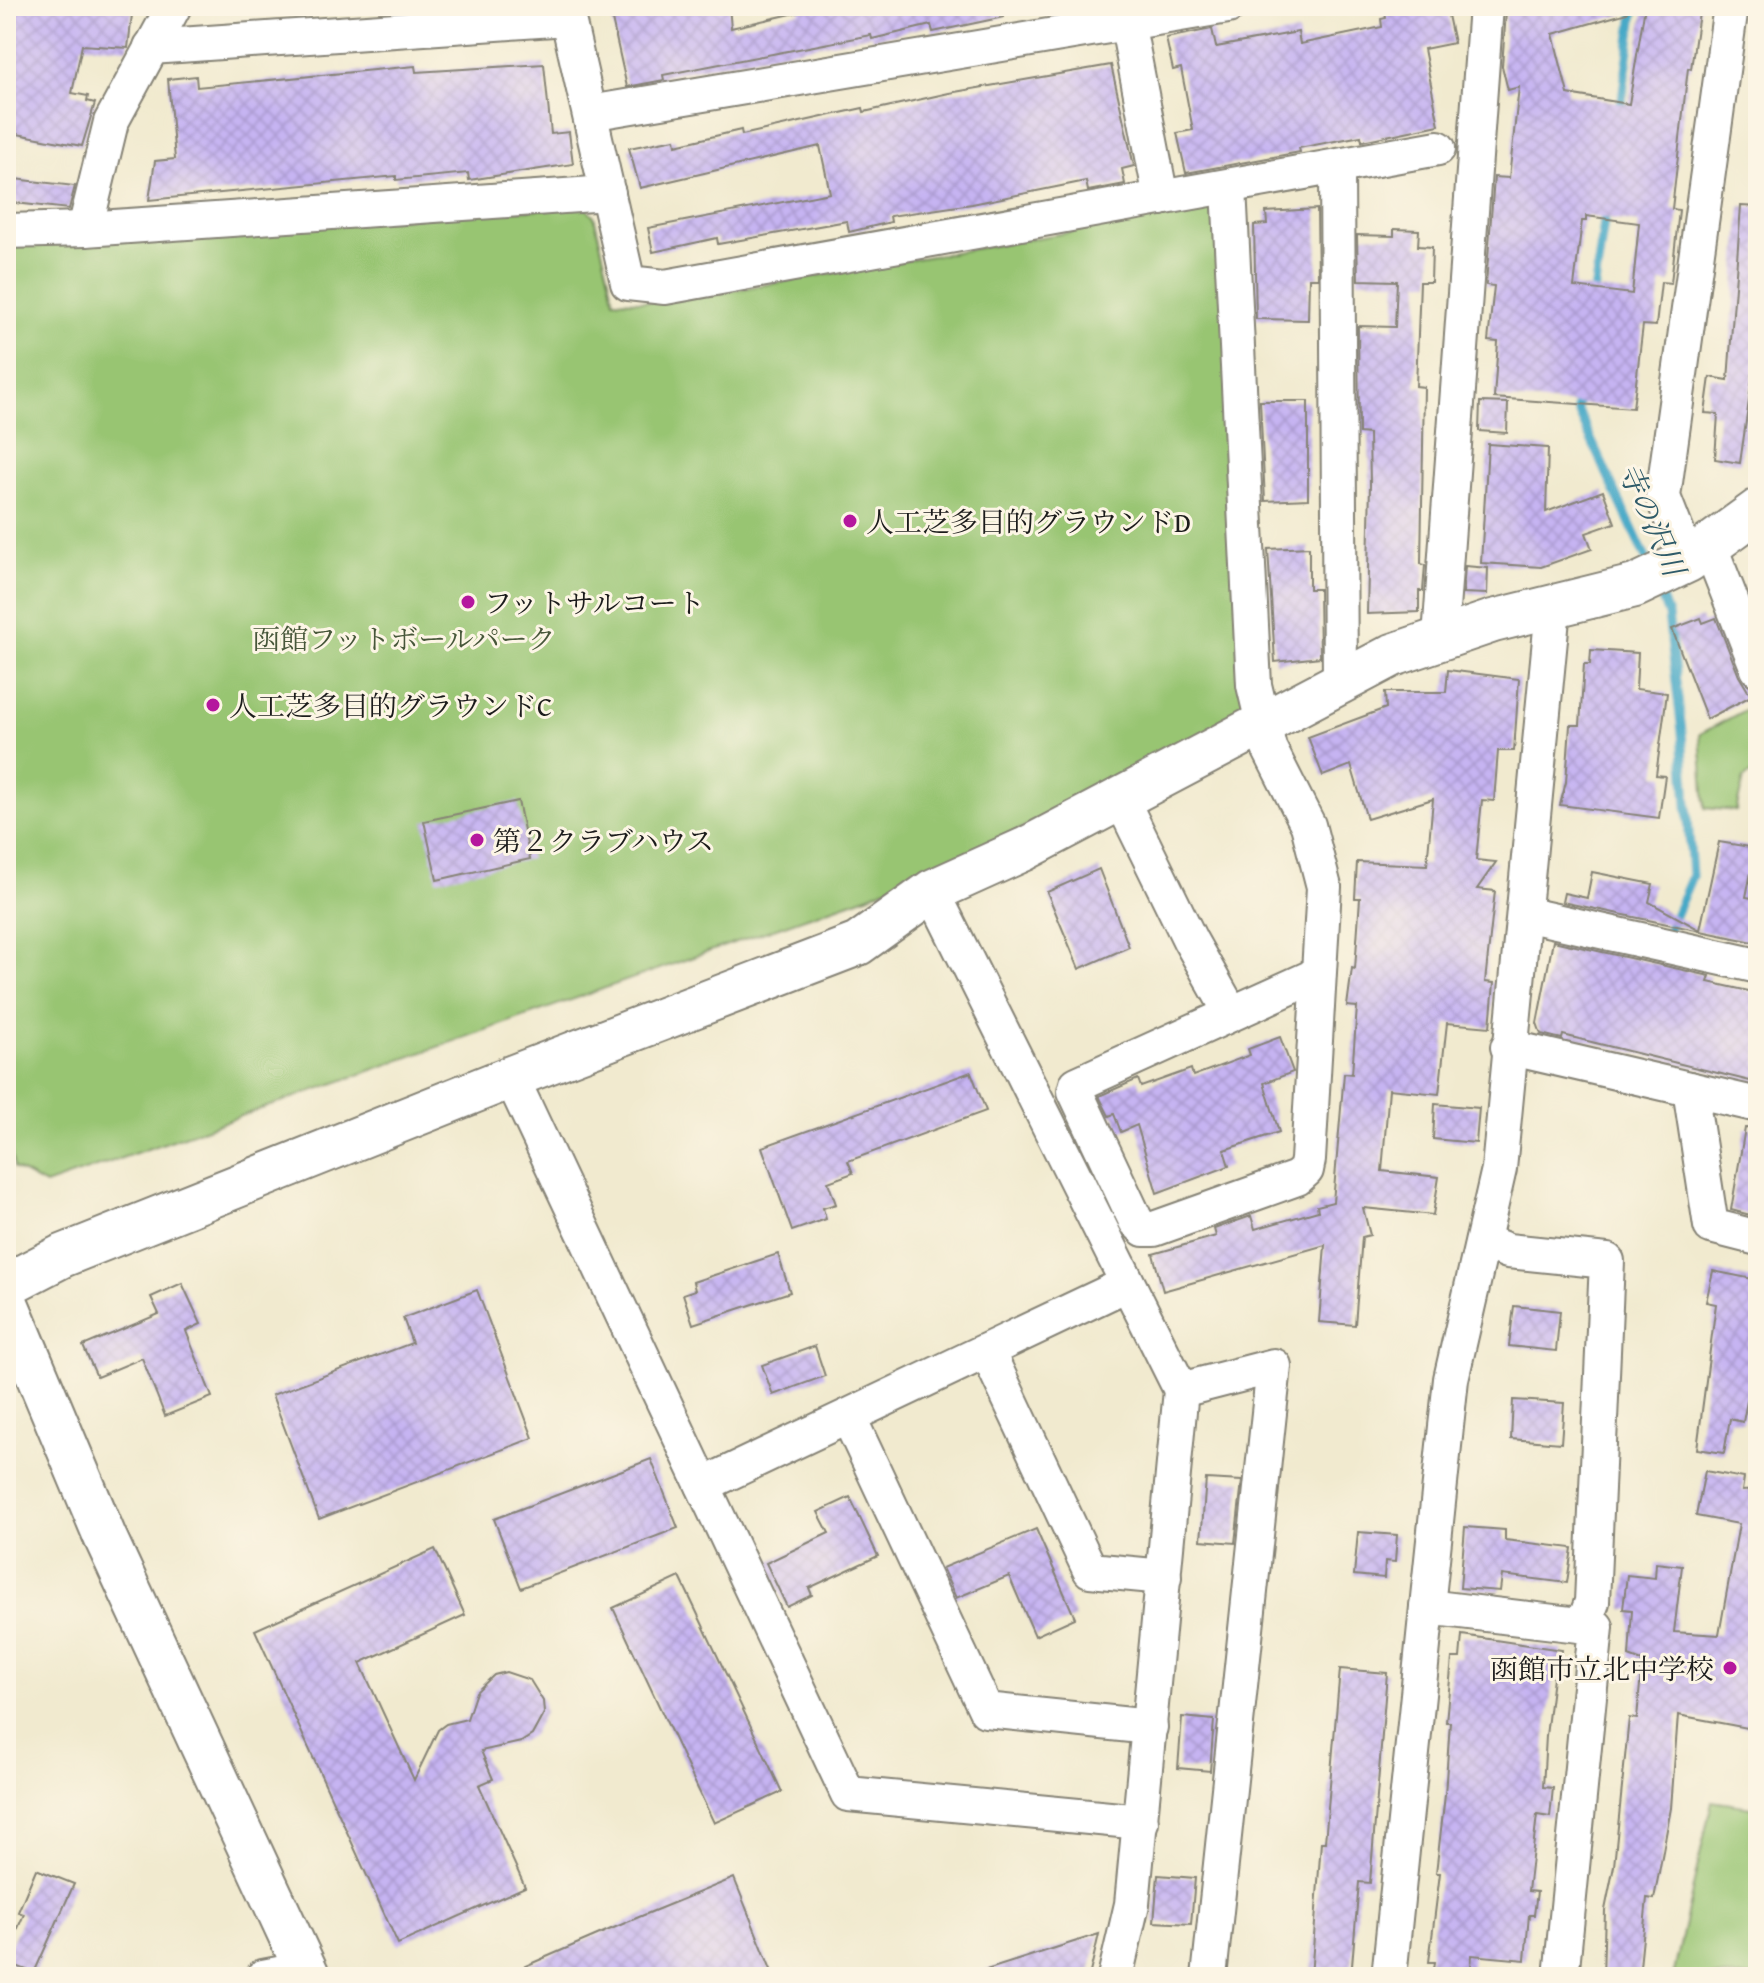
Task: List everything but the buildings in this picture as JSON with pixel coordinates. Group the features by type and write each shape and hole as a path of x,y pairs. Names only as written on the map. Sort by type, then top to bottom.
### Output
{"street":[{"path":"85,229 111,122 174,6"},
{"path":"590,113 1126,15 1228,6"},
{"path":"1440,637 1486,6"},
{"path":"1731,6 1663,497 1676,566 1758,669"},
{"path":"151,47 566,12 628,283 665,287 1438,148"},
{"path":"1126,15 1161,198"},
{"path":"1337,167 1340,684"},
{"path":"1229,187 1254,685 1269,748 1308,825 1324,887 1306,1170 1282,1183 1154,1229 1144,1229 1136,1221 1075,1091 1077,1084 1317,975"},
{"path":"6,231 85,229 608,193"},
{"path":"6,1285 62,1256 511,1077 858,944 932,891 1025,849 1393,655 1440,637 1553,608 1676,566 1758,510"},
{"path":"1389,1977 1451,1379 1499,1169 1508,1047 1553,608"},
{"path":"1121,799 1190,940 1231,1013"},
{"path":"932,891 1181,1390 1132,1904 1115,1977"},
{"path":"1524,914 1758,966"},
{"path":"1508,1047 1758,1105"},
{"path":"511,1077 848,1794 1141,1822"},
{"path":"1690,1089 1711,1226 1758,1238"},
{"path":"1483,1241 1508,1251 1607,1261 1592,1602 1583,1626"},
{"path":"703,1485 1127,1284"},
{"path":"6,1301 105,1537 307,1973 263,1977"},
{"path":"987,1351 1090,1570 1164,1577"},
{"path":"1181,1390 1274,1366 1209,1977"},
{"path":"849,1418 986,1710 1150,1727"},
{"path":"1427,1607 1596,1627 1561,1977"}],"green space":[{"name":"函館フットボールパーク","path":"584,206 594,216 614,300 665,302 1222,206 1251,711 1009,835 870,895 45,1185 14,1168 6,1124 6,246"},
{"path":"1758,703 1758,770 1744,778 1736,811 1705,808 1700,734"},
{"path":"1712,1801 1758,1808 1758,1977 1673,1977"}],"waterway":[{"name":"寺の沢川","path":"1620,114 1635,6"},
{"name":"寺の沢川","path":"1593,300 1606,208"},
{"name":"寺の沢川","path":"1579,394 1577,409 1650,567"},
{"name":"寺の沢川","path":"1658,588 1668,615 1682,732 1692,876 1666,937"}],"place":[{"name":"人工芝多目的グラウンドD","path":"850,521"},
{"name":"フットサルコート","path":"468,602"},
{"name":"人工芝多目的グラウンドC","path":"213,705"},
{"name":"第２クラブハウス","path":"477,840"},
{"name":"函館市立北中学校","path":"1730,1668"}]}
